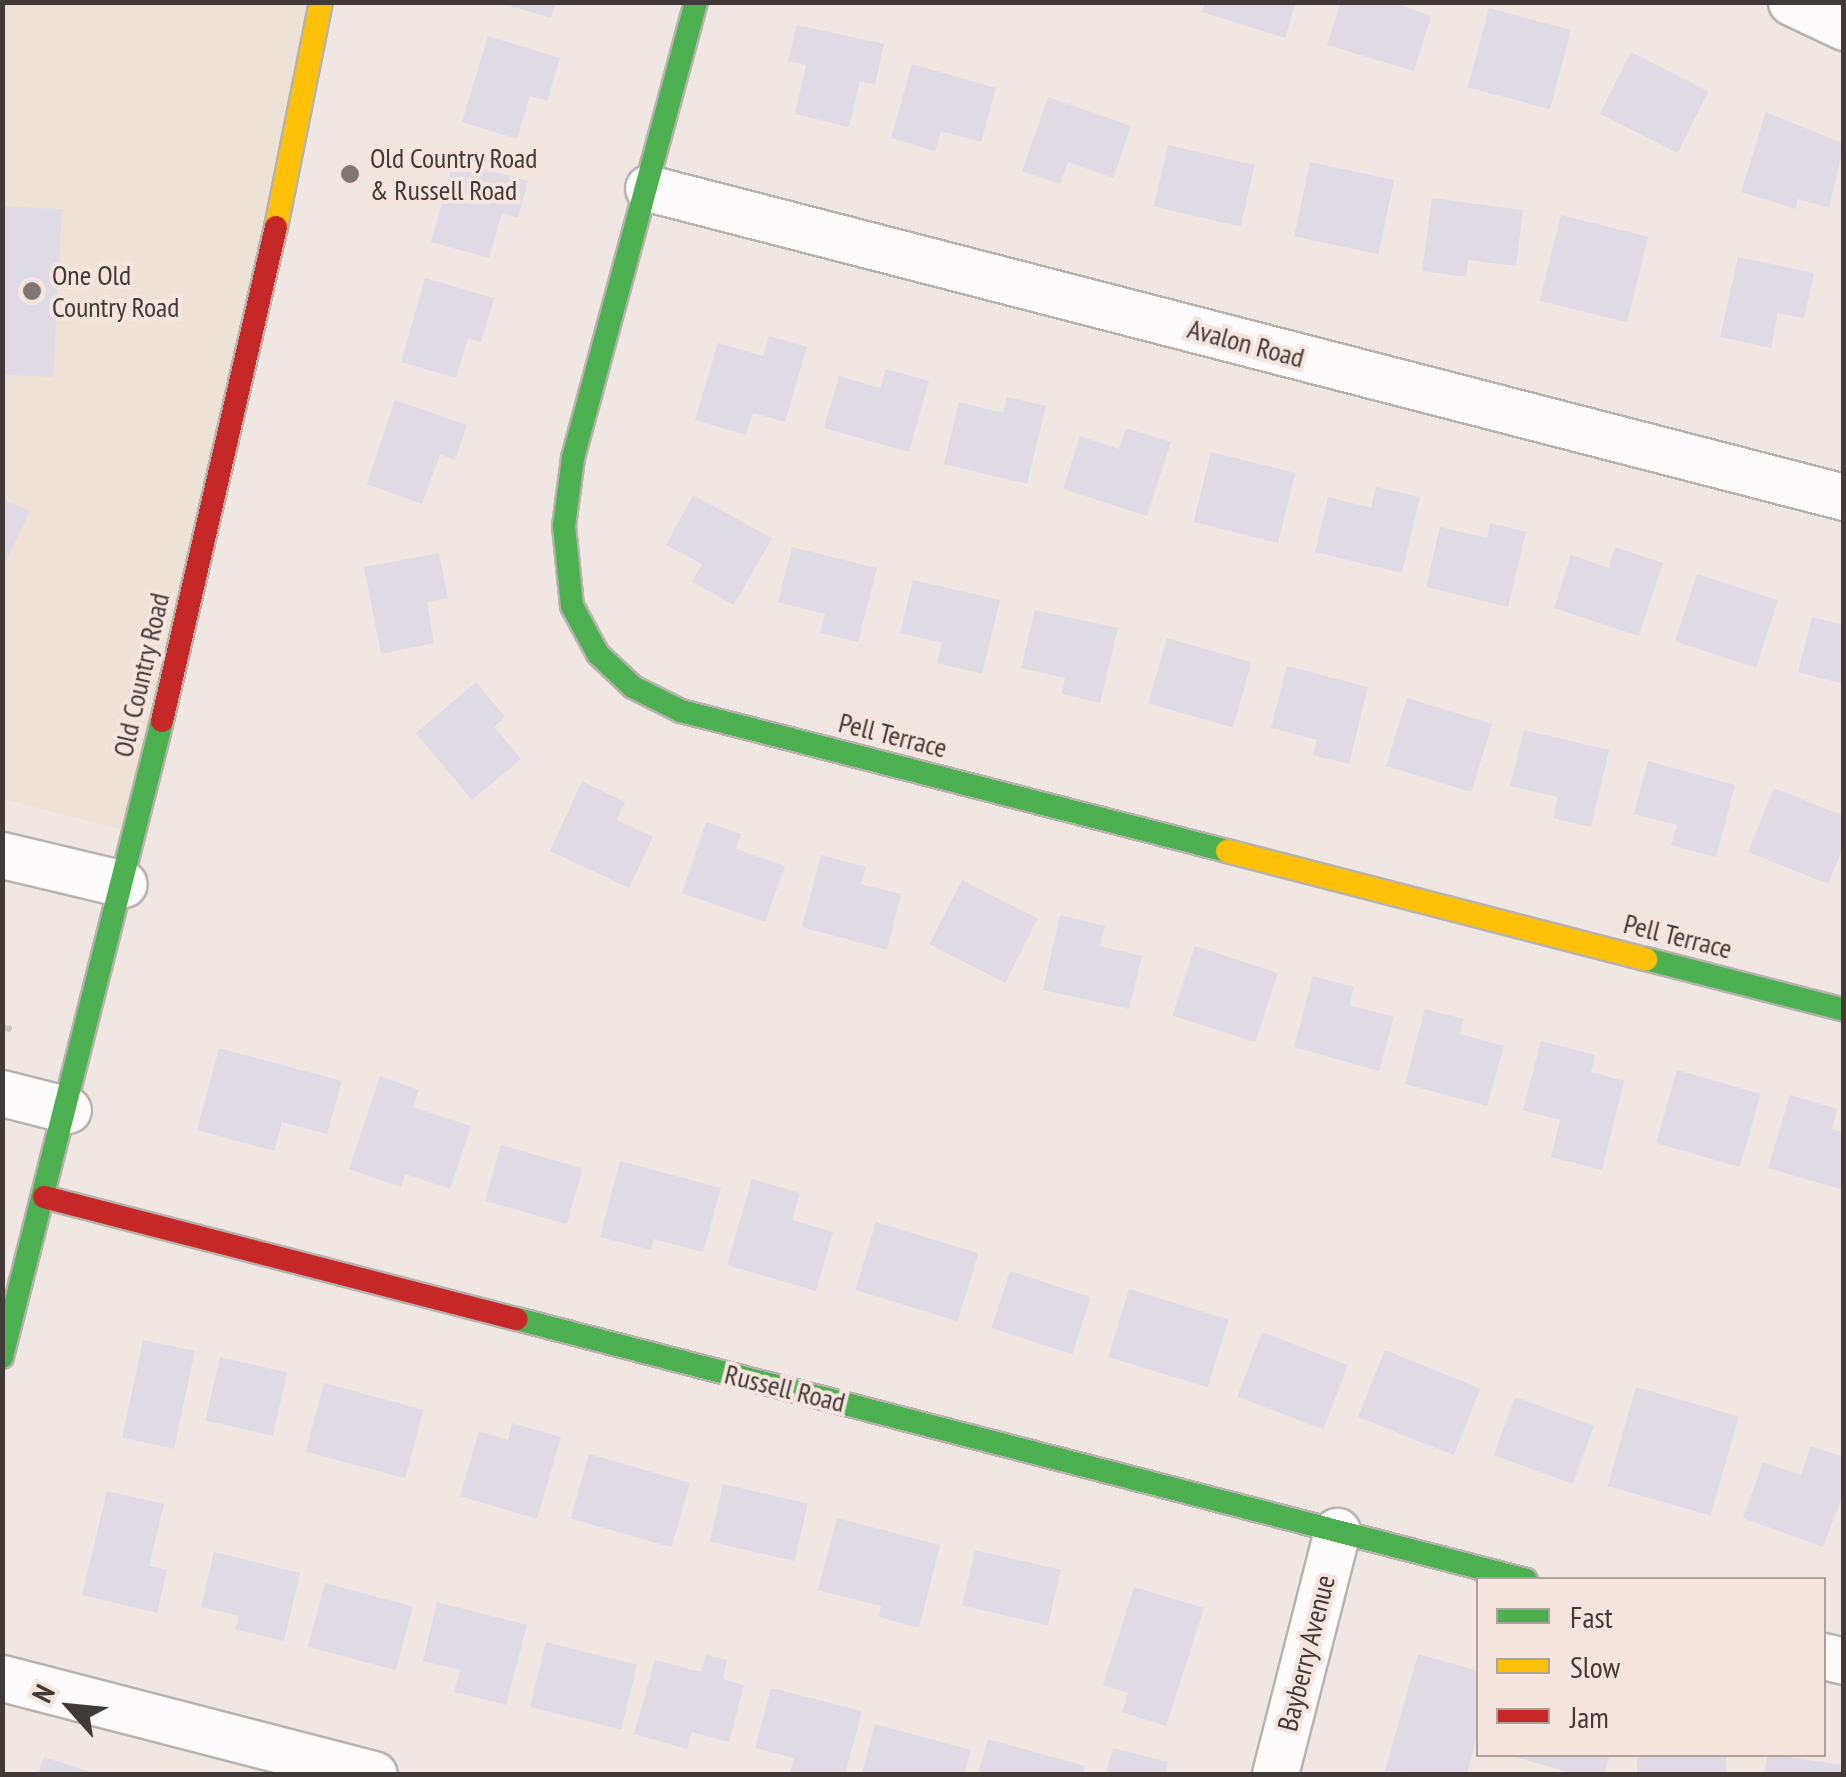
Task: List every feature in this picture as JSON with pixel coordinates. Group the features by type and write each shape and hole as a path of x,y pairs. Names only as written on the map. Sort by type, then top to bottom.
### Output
{"street":[{"name":"Old Country Road","path":"2,1357 124,884 295,145 321,2"},
{"name":"Pell Terrace","path":"696,2 573,458 564,526 572,606 598,654 634,686 681,711 1844,1010"},
{"path":"1790,2 1844,27"},
{"name":"Avalon Road","path":"648,188 1844,497"},
{"path":"2,855 124,884"},
{"path":"2,1093 68,1110"},
{"name":"Russell Road","path":"44,1197 1514,1577"},
{"name":"Bayberry Avenue","path":"1275,1774 1338,1531"},
{"path":"2,1678 374,1774"}],"path":[{"path":"2,1027 14,1030"}],"shaded area":[{"path":"2,3 309,3 135,833 3,799"}],"building":[{"path":"497,2 556,2 551,18"},
{"path":"1205,2 1296,2 1285,38 1202,12"},
{"path":"1341,2 1393,2 1431,16 1414,71 1327,45"},
{"path":"1489,8 1571,30 1550,109 1468,87"},
{"path":"797,25 884,44 875,85 860,81 849,127 795,114 806,65 788,61"},
{"path":"488,36 560,58 547,101 530,96 517,139 462,122"},
{"path":"1631,52 1709,91 1677,153 1600,113"},
{"path":"912,64 996,88 981,142 941,131 935,151 891,138"},
{"path":"1048,97 1131,126 1113,178 1068,162 1060,184 1022,171"},
{"path":"1766,112 1844,144 1829,208 1798,199 1796,209 1741,192"},
{"path":"1168,145 1255,165 1241,226 1154,206"},
{"path":"454,160 528,181 518,218 502,213 489,258 431,242"},
{"path":"1310,162 1394,180 1378,254 1294,236"},
{"path":"1432,198 1523,210 1516,266 1468,260 1466,277 1422,271"},
{"name":"One Old Country Road","path":"2,206 62,209 53,377 2,374"},
{"path":"1561,215 1648,237 1627,322 1540,300"},
{"path":"1738,257 1814,273 1804,318 1778,313 1771,348 1720,337"},
{"path":"425,278 494,298 481,342 468,338 456,378 401,362"},
{"path":"769,336 807,347 785,422 753,413 746,435 695,420 718,343 763,356"},
{"path":"886,369 929,381 909,452 824,428 839,376 880,388"},
{"path":"1007,397 1046,406 1027,484 944,464 959,402 1003,413"},
{"path":"395,400 467,425 455,460 440,454 422,504 367,484"},
{"path":"1126,428 1171,442 1147,516 1063,489 1080,436 1119,449"},
{"path":"1211,452 1295,473 1278,543 1194,522"},
{"path":"1376,487 1420,497 1402,573 1315,552 1328,497 1371,508"},
{"path":"693,495 772,538 734,605 692,582 702,564 666,545"},
{"path":"2,499 30,511 2,569"},
{"path":"1490,523 1526,532 1508,607 1426,587 1440,527 1487,538"},
{"path":"792,547 877,568 858,642 820,633 825,614 778,602"},
{"path":"1615,547 1663,563 1639,636 1554,608 1571,555 1609,568"},
{"path":"439,553 448,598 427,602 434,643 381,654 364,567"},
{"path":"1697,574 1778,600 1756,668 1675,642"},
{"path":"913,580 1000,600 982,674 937,663 942,643 900,633"},
{"path":"1035,610 1118,628 1100,703 1062,694 1065,678 1021,668"},
{"path":"1812,617 1844,625 1844,684 1798,672"},
{"path":"1167,638 1252,662 1233,728 1148,703"},
{"path":"1287,666 1368,687 1349,764 1313,755 1317,740 1271,728"},
{"path":"476,682 505,717 494,727 521,759 472,800 416,733"},
{"path":"1407,698 1492,724 1471,792 1386,766"},
{"path":"1524,730 1609,750 1591,827 1553,818 1558,797 1510,786"},
{"path":"1648,761 1735,785 1716,857 1671,845 1677,825 1634,814"},
{"path":"582,781 625,802 617,820 653,837 629,888 550,851"},
{"path":"1774,788 1844,816 1844,845 1828,884 1748,852"},
{"path":"706,822 741,834 736,849 785,866 765,922 682,893"},
{"path":"821,855 866,867 861,884 901,894 887,950 802,927"},
{"path":"962,880 1038,919 1005,983 929,944"},
{"path":"1060,915 1105,926 1100,946 1142,956 1129,1009 1043,990"},
{"path":"1195,946 1278,973 1255,1042 1172,1015"},
{"path":"1313,976 1354,987 1349,1005 1394,1017 1379,1071 1294,1047"},
{"path":"1425,1009 1464,1019 1460,1034 1504,1046 1487,1106 1405,1084"},
{"path":"1541,1041 1595,1055 1591,1072 1624,1081 1602,1170 1551,1157 1560,1120 1523,1110"},
{"path":"219,1048 342,1081 327,1134 282,1122 274,1151 197,1130"},
{"path":"1677,1070 1761,1094 1740,1167 1656,1143"},
{"path":"380,1076 419,1090 413,1107 471,1126 450,1189 405,1174 401,1187 349,1169"},
{"path":"1790,1095 1837,1109 1832,1129 1844,1133 1844,1190 1768,1168"},
{"path":"501,1145 583,1168 567,1224 485,1201"},
{"path":"620,1161 721,1188 703,1252 654,1239 651,1250 600,1237"},
{"path":"752,1179 800,1193 792,1220 833,1232 816,1291 727,1265"},
{"path":"876,1222 978,1253 958,1321 855,1290"},
{"path":"1010,1271 1091,1297 1072,1354 991,1328"},
{"path":"1129,1289 1228,1319 1208,1387 1108,1357"},
{"path":"1262,1332 1348,1365 1323,1429 1237,1396"},
{"path":"143,1340 195,1351 174,1449 122,1438"},
{"path":"1385,1350 1480,1389 1454,1455 1358,1417"},
{"path":"220,1357 287,1373 273,1436 205,1420"},
{"path":"324,1383 423,1410 405,1478 306,1452"},
{"path":"1636,1387 1739,1416 1710,1516 1608,1486"},
{"path":"1515,1397 1594,1426 1573,1484 1494,1455"},
{"path":"512,1423 561,1437 537,1519 460,1496 479,1431 508,1440"},
{"path":"1811,1446 1844,1457 1844,1492 1823,1547 1743,1518 1763,1462 1801,1475"},
{"path":"589,1454 690,1483 671,1547 571,1518"},
{"path":"723,1484 808,1504 794,1561 710,1541"},
{"path":"107,1491 164,1504 149,1566 167,1570 157,1613 82,1595"},
{"path":"837,1518 940,1545 919,1628 879,1617 881,1606 818,1590"},
{"path":"975,1550 1061,1570 1048,1625 962,1606"},
{"path":"214,1552 300,1573 284,1641 235,1629 239,1616 201,1607"},
{"path":"325,1583 413,1607 396,1670 308,1647"},
{"path":"1134,1587 1204,1608 1166,1726 1122,1712 1128,1693 1103,1685"},
{"path":"437,1602 527,1625 506,1705 454,1692 460,1670 423,1661"},
{"path":"546,1642 637,1665 621,1730 530,1707"},
{"path":"1418,1654 1476,1670 1476,1740 1467,1774 1385,1771"},
{"path":"706,1655 727,1660 723,1679 744,1685 729,1742 692,1732 687,1749 634,1734 655,1660 701,1672"},
{"path":"771,1688 862,1711 845,1774 790,1774 794,1758 755,1748"},
{"path":"875,1724 971,1750 964,1774 862,1774"},
{"path":"988,1739 1085,1766 1082,1774 978,1774"},
{"path":"1113,1748 1168,1762 1165,1774 1106,1774"},
{"path":"44,1757 96,1774 38,1774"},
{"path":"1516,1757 1609,1757 1604,1774 1575,1774"},
{"path":"1637,1757 1726,1757 1726,1774 1637,1774"},
{"path":"1767,1757 1844,1765 1844,1774 1764,1774"}],"traffic: fast":[{"path":"696,2 573,458 564,526 572,606 598,654 633,687 681,711 1227,851"},
{"path":"2,1357 162,721"},
{"path":"1646,959 1844,1010"},
{"path":"517,1319 1514,1577"}],"traffic: slow":[{"path":"276,227 321,2"},
{"path":"1227,851 1646,959"}],"traffic: jam":[{"path":"162,721 276,227"},
{"path":"44,1197 517,1319"}],"place":[{"name":"Old Country Road & Russell Road","path":"350,174"},
{"name":"One Old Country Road","path":"32,291"}]}
